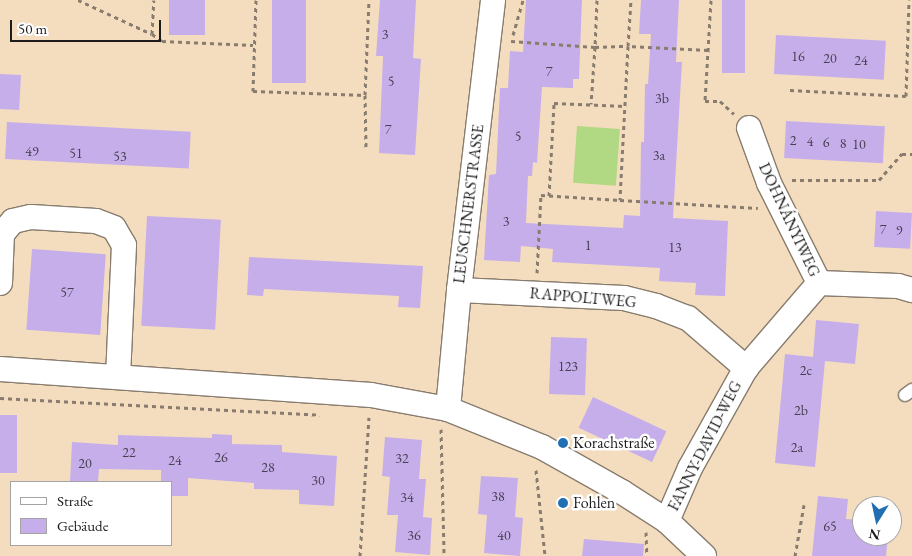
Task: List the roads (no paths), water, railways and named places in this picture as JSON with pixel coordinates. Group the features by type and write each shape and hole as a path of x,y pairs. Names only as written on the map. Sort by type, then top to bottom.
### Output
{"street":[{"name":"LEUSCHNERSTRASSE","path":"444,408 493,0"},
{"name":"DOHNÁNYIWEG","path":"750,128 769,183 818,283"},
{"path":"0,283 2,234 13,221 31,217 96,220 114,228 124,245 118,377"},
{"path":"818,283 898,286 912,290"},
{"name":"FANNY-DAVID-WEG","path":"667,522 690,468 746,368 818,283"},
{"name":"RAPPOLTWEG","path":"459,290 624,298 656,306 688,318 746,368"},
{"path":"0,369 371,395 444,408 534,444 622,492 667,522 704,556"}],"place":[{"name":"Korachstraße","path":"563,443"},
{"name":"Fohlen","path":"563,503"}]}
